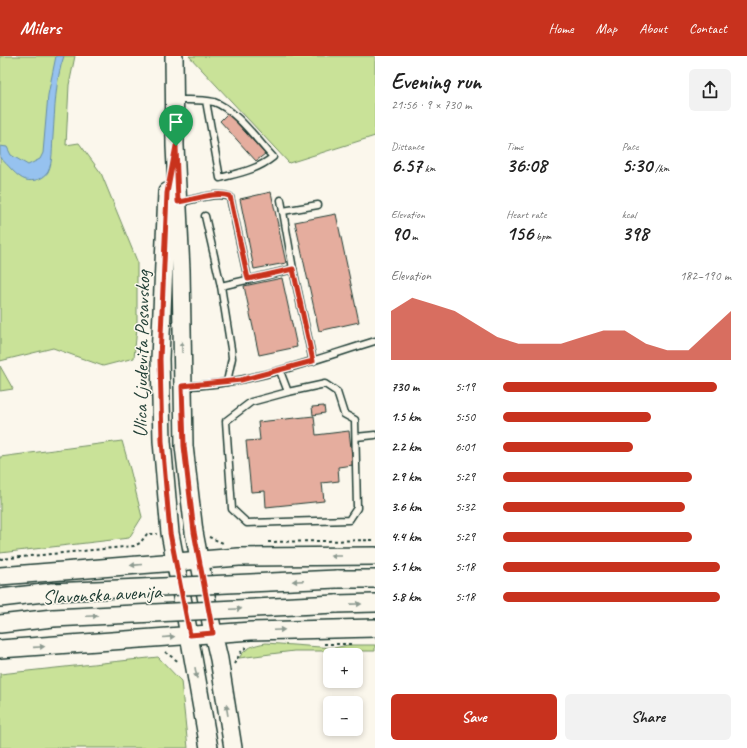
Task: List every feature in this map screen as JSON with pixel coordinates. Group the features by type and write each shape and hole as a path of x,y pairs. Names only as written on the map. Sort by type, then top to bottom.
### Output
{"main road":[{"name":"Ulica Ljudevita Posavskog","path":"174,56 174,100 181,270 184,446 194,532 219,659 233,748"},
{"name":"Ulica Ljudevita Posavskog","path":"176,146 167,193 160,359 162,441 170,533 190,635 209,748"},
{"path":"0,576 239,557 375,556"},
{"name":"Slavonska avenija","path":"0,598 52,592 337,579 375,579"},
{"name":"Slavonska avenija","path":"0,624 53,618 375,603"},
{"path":"0,649 259,630 375,628"}],"lane":[{"path":"174,100 206,101 222,105 231,112 273,158 253,170 220,178 206,101"},
{"path":"178,202 224,194 230,196 248,279"},
{"path":"281,200 293,269 313,361"},
{"path":"283,211 318,205"},
{"path":"205,216 221,286 232,358 227,382"},
{"path":"221,286 293,269"},
{"path":"182,386 241,380 313,361 375,341"},
{"path":"280,370 288,392"},
{"path":"325,384 337,392 344,414 355,420 357,508 349,520 247,523 232,510 226,421 251,402 288,392 325,384"},
{"path":"356,437 375,435"}],"path":[{"path":"0,559 134,546 140,543 147,534 151,534"},
{"path":"207,535 211,539 222,543 230,543"},
{"path":"261,542 375,540"},
{"path":"234,666 237,657 252,642"},
{"path":"158,652 166,652 178,660 181,665"},
{"path":"232,658 237,657"}],"green space":[{"path":"0,56 75,56 69,85 66,145 79,143 101,173 137,261 137,328 134,358 103,366 53,348 0,361"},
{"path":"189,56 375,56 375,136 289,163"},
{"path":"0,366 13,389 0,391"},
{"path":"122,441 142,517 129,538 0,553 0,457"},
{"path":"266,643 334,648 323,648 323,651 294,651 239,658 244,651"},
{"path":"348,645 375,645 375,651 363,651 363,648 334,648"},
{"path":"158,657 181,681 188,748 0,748 0,674"}],"water":[{"path":"56,56 64,56 57,85 51,164 48,172 44,176 29,181 15,173 0,158 0,146 7,147 11,155 28,165 40,159 43,153 48,95"}],"building":[{"path":"228,113 265,154 256,161 220,121"},
{"path":"271,192 286,263 254,269 240,199"},
{"path":"336,214 359,322 319,331 295,222"},
{"path":"282,278 297,347 259,355 244,286"},
{"path":"324,406 325,413 313,415 312,407"},
{"path":"314,416 316,435 349,431 353,465 338,467 339,481 322,483 324,501 266,507 265,491 251,492 246,441 260,440 258,422"}],"route":[{"path":"176,146 178,202 224,194 230,196 248,279 293,269 313,361 241,380 182,386 184,446 194,532 213,633 190,635 170,533 162,441 160,359 167,193 176,146"}]}
